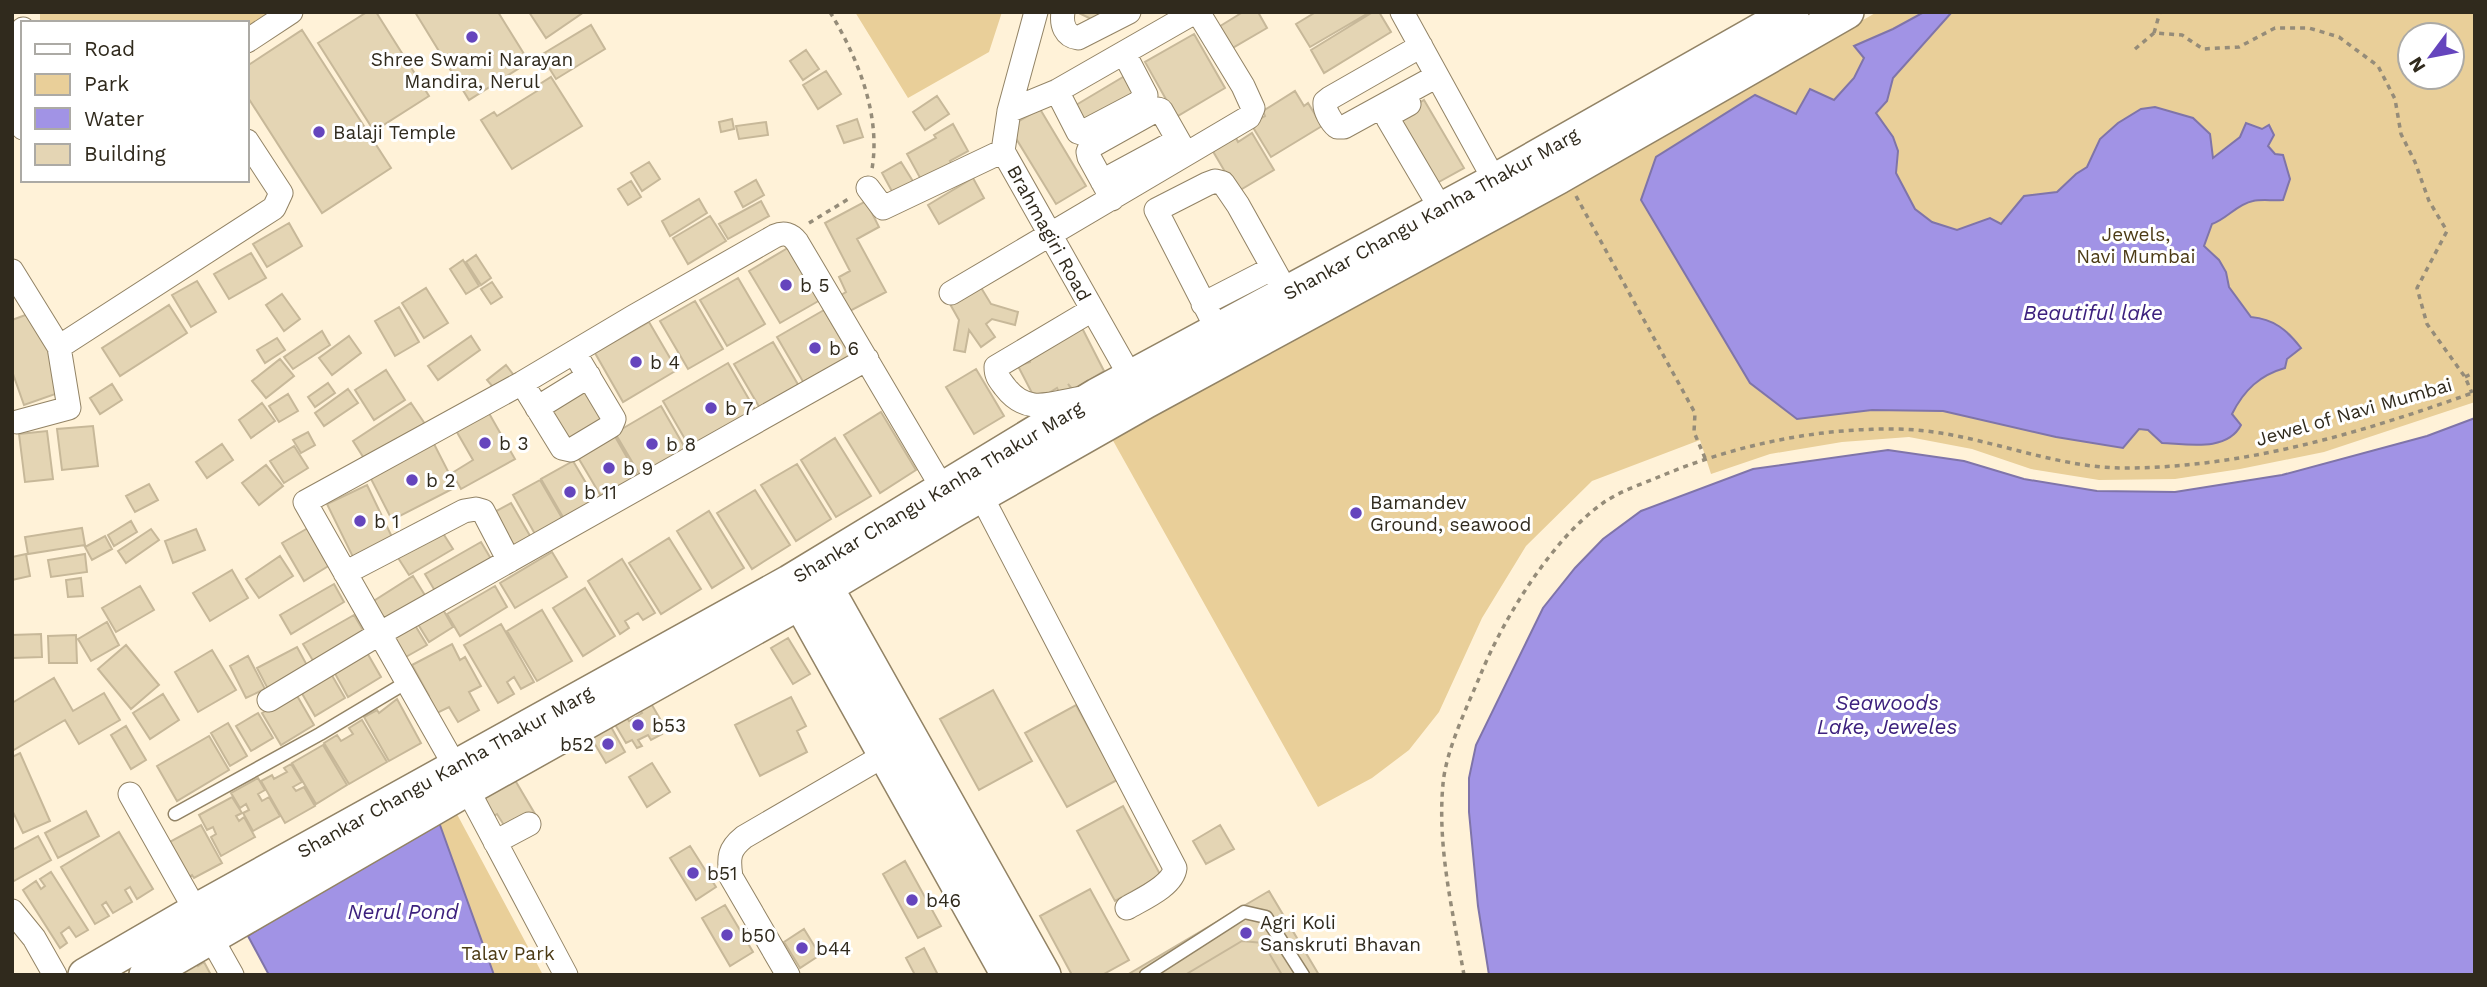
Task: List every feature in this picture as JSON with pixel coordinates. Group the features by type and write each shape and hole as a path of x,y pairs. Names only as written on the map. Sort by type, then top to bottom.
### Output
{"street":[{"path":"248,40 291,12"},
{"name":"Brahmagiri Road","path":"1035,12 1009,111 1003,151 1138,390"},
{"path":"1063,12 1064,29 1071,37 1078,38 1129,12"},
{"path":"1402,12 1501,192"},
{"name":"Shankar Changu Kanha Thakur Marg","path":"962,492 1097,395 1138,390 1211,318 1280,281 1441,209 1501,192 1792,12"},
{"name":"Shankar Changu Kanha Thakur Marg","path":"85,975 204,924 808,584 1138,390 1501,192 1847,12"},
{"path":"951,293 1051,235 1107,190 1182,147 1249,117 1253,107 1244,86 1186,15 1127,59 1060,97 1009,111"},
{"path":"1421,46 1330,98 1324,107 1334,124 1344,127 1440,81"},
{"path":"1060,97 1077,132 1081,133 1138,103 1146,95 1127,59"},
{"path":"18,113 21,63"},
{"path":"1440,81 1388,119 1441,209"},
{"path":"1107,190 1089,157 1090,147 1158,109 1164,114 1182,147"},
{"path":"60,347 275,208 281,193 248,143"},
{"path":"1107,190 1141,181 1182,147"},
{"path":"868,187 883,208 1003,151"},
{"path":"1141,181 1211,318"},
{"path":"1156,210 1207,184 1215,181 1223,183 1280,281"},
{"path":"566,975 461,778 304,502 522,383 775,236 789,235 797,242 867,359 962,492 1175,868 1168,881 1127,908"},
{"path":"12,271 60,347 69,408 17,422"},
{"path":"1093,310 1000,363 996,367 996,375 1010,394 1034,407 1097,395"},
{"path":"522,383 562,448 571,450 611,426 614,419 574,352"},
{"path":"270,700 379,634 867,359"},
{"path":"537,408 589,376"},
{"path":"345,573 464,511 476,509 483,511 509,561"},
{"path":"808,584 899,746 1044,975"},
{"path":"788,975 731,877 728,859 732,847 744,837 899,746"},
{"path":"899,746 1008,975"},
{"path":"130,794 232,975"},
{"path":"495,842 530,824"},
{"path":"12,911 34,938 55,975"},
{"name":"Shankar Changu Kanha Thakur Marg","path":"146,975 204,924"}],"lane":[{"path":"175,814 407,682"},
{"path":"1146,975 1244,912 1266,917 1303,975"}],"path":[{"path":"789,235 868,187 874,144 869,104 856,64 830,12"},
{"path":"2135,49 2154,33 2160,12"},
{"path":"2154,33 2182,35 2203,49 2239,47 2275,28 2309,28 2339,37 2378,66 2395,99 2401,134 2415,162 2429,201 2447,231 2417,288 2427,324 2465,377 2473,393"},
{"path":"1575,196 1695,413 1694,432 1705,458"},
{"path":"2465,377 2475,372"},
{"name":"Jewel of Navi Mumbai","path":"1464,975 1451,905 1444,842 1443,780 1460,725 1488,656 1520,599 1548,558 1604,503 1636,486 1705,458 1768,441 1897,429 1942,432 2051,460 2124,468 2187,466 2274,453 2418,413 2473,393"}],"green space":[{"path":"40,12 290,12 248,38 248,21 40,21"},
{"path":"855,12 1002,12 989,52 908,98"},
{"name":"Jewels, Navi Mumbai","path":"1877,12 2475,12 2475,402 2324,452 2175,479 2099,480 2031,469 1972,449 1909,437 1842,442 1770,454 1711,474 1700,440 1592,481 1526,546 1482,618 1439,712 1409,750 1372,778 1318,807 1111,437 1715,107"},
{"name":"Talav Park","path":"451,803 543,975 494,975 436,814"}],"water":[{"name":"Beautiful lake","path":"1924,12 1952,12 1893,78 1887,101 1876,113 1893,137 1898,151 1896,173 1915,209 1932,222 1957,230 1990,218 2001,224 2024,196 2057,192 2087,167 2100,139 2118,123 2141,109 2155,107 2193,118 2210,134 2213,158 2240,137 2246,123 2262,129 2269,125 2274,135 2268,146 2275,154 2283,155 2290,179 2283,200 2256,200 2242,205 2212,224 2204,246 2219,260 2226,272 2229,287 2251,317 2279,326 2301,348 2287,359 2285,368 2260,379 2242,398 2232,414 2241,425 2235,434 2217,443 2162,443 2148,430 2139,429 2123,448 2056,437 1943,411 1872,410 1797,419 1750,383 1641,200 1656,157 1755,95 1796,114 1810,89 1834,100 1854,78 1864,58 1854,46"},
{"name":"Seawoods Lake, Jeweles","path":"2475,418 2475,975 1489,975 1478,906 1469,812 1469,778 1476,745 1543,608 1603,539 1641,511 1753,469 1888,450 1964,461 2024,479 2097,491 2175,492 2282,475 2427,436"},
{"name":"Nerul Pond","path":"436,814 494,975 269,975 248,936"}],"building":[{"path":"367,12 376,12 429,96 374,131 318,43"},
{"name":"Shree Swami Narayan Mandira, Nerul","path":"415,12 498,12 529,62 469,100"},
{"path":"529,12 584,12 546,38"},
{"path":"1077,12 1106,12 1101,24"},
{"path":"1243,12 1258,12 1267,28 1229,50 1217,28"},
{"path":"1316,12 1370,12 1310,47 1296,24"},
{"path":"1373,12 1379,12 1391,32 1324,73 1311,50"},
{"path":"591,25 605,49 556,79 541,55"},
{"name":"Balaji Temple","path":"302,30 391,168 322,213 248,98 248,65"},
{"path":"1194,34 1225,88 1176,117 1145,62"},
{"path":"806,50 819,69 803,80 790,61"},
{"path":"826,71 841,94 818,109 803,85"},
{"path":"1128,74 1141,92 1082,127 1071,108"},
{"path":"551,77 582,126 512,169 481,120 494,112 497,116 537,91 535,87"},
{"path":"1295,91 1304,106 1308,103 1322,126 1271,157 1251,124 1265,116 1263,111"},
{"path":"937,96 949,114 925,130 913,112"},
{"path":"1424,100 1464,168 1437,183 1398,116"},
{"path":"1040,109 1086,186 1056,204 1009,127"},
{"path":"732,119 734,129 721,132 719,122"},
{"path":"857,119 863,137 844,143 837,126"},
{"path":"766,122 768,135 739,139 736,126"},
{"path":"953,124 968,151 950,161 954,168 924,185 907,154 936,138 934,135"},
{"path":"1252,133 1274,170 1237,192 1211,148 1234,134 1238,142"},
{"path":"649,162 660,179 642,191 631,173"},
{"path":"901,162 914,183 894,195 882,173"},
{"path":"973,178 984,198 939,224 928,205"},
{"path":"756,180 764,195 743,207 735,192"},
{"path":"631,181 641,197 628,205 618,189"},
{"path":"699,199 707,213 670,236 662,221"},
{"path":"761,201 769,216 728,239 719,224"},
{"path":"866,201 879,227 857,239 886,292 850,311 841,295 846,292 839,277 850,271 825,223"},
{"path":"710,216 726,241 688,264 673,238"},
{"path":"289,223 302,246 267,267 253,244"},
{"name":"b 5","path":"791,246 822,299 780,323 749,271"},
{"path":"251,253 266,278 229,299 214,274"},
{"path":"476,255 491,278 481,285 466,262"},
{"path":"463,260 479,286 466,294 450,269"},
{"path":"738,278 765,324 727,346 700,300"},
{"path":"197,281 216,312 191,327 172,295"},
{"path":"492,282 502,297 491,304 481,289"},
{"path":"980,286 991,304 1018,312 1015,325 992,319 986,324 995,337 981,347 969,330 965,352 954,350 959,320 950,304"},
{"path":"426,288 448,323 424,338 402,303"},
{"path":"282,294 300,319 284,331 266,305"},
{"path":"695,301 723,349 688,369 660,321"},
{"path":"169,305 187,333 120,376 102,348"},
{"path":"399,307 419,342 395,356 375,321"},
{"name":"b 6","path":"824,310 852,358 805,385 777,337"},
{"path":"36,311 64,391 24,405 12,371 12,320"},
{"name":"b 4","path":"649,322 677,370 623,402 595,353"},
{"path":"1080,324 1104,371 1073,390 1068,384 1072,390 1061,397 1057,388 1044,396 1032,393 1018,366 1030,362 1031,354 1037,356 1040,348"},
{"path":"322,331 330,345 293,369 284,357"},
{"path":"349,336 361,353 332,375 319,358"},
{"path":"471,336 480,350 438,380 428,366"},
{"path":"277,338 285,350 265,363 257,350"},
{"path":"773,342 803,393 764,415 734,364"},
{"path":"280,359 294,376 266,398 252,381"},
{"name":"b 7","path":"728,363 758,415 693,453 663,401"},
{"path":"506,365 516,378 498,393 487,380"},
{"path":"976,369 1004,416 974,434 946,387"},
{"path":"386,370 405,400 374,420 355,390"},
{"path":"328,383 335,393 315,407 308,397"},
{"path":"112,384 122,400 100,414 90,398"},
{"path":"348,389 358,403 324,426 315,413"},
{"path":"584,389 606,423 570,446 548,412"},
{"path":"288,394 298,411 279,422 269,406"},
{"path":"262,403 275,421 251,438 239,420"},
{"path":"411,403 425,424 367,463 353,441"},
{"name":"b 8","path":"661,406 689,455 644,482 615,433"},
{"name":"b 3","path":"486,408 515,459 461,489 452,473 473,460 454,427"},
{"path":"881,412 916,470 880,493 844,435"},
{"path":"93,426 98,466 62,470 57,429"},
{"path":"47,431 53,479 25,482 19,434"},
{"path":"308,432 315,445 301,453 293,440"},
{"name":"b 9","path":"613,433 641,482 605,503 576,454"},
{"path":"835,438 871,496 836,517 801,460"},
{"name":"b 2","path":"432,440 456,487 392,520 368,473"},
{"path":"222,444 233,460 207,478 196,462"},
{"path":"294,446 308,468 284,483 270,461"},
{"name":"b 11","path":"573,461 599,505 567,524 541,479"},
{"path":"797,464 831,519 796,541 761,485"},
{"path":"266,465 283,486 259,505 242,483"},
{"path":"540,480 562,518 535,534 513,495"},
{"path":"149,484 158,500 135,512 126,496"},
{"name":"b 1","path":"367,485 392,537 353,557 327,504"},
{"path":"755,490 790,545 752,569 717,513"},
{"path":"511,503 533,541 511,554 489,515"},
{"path":"709,511 744,568 712,588 677,531"},
{"path":"131,521 137,532 114,546 108,535"},
{"path":"439,527 453,549 409,575 395,553"},
{"path":"82,528 85,545 28,554 25,537"},
{"path":"308,528 330,565 304,581 282,543"},
{"path":"151,529 159,540 126,563 118,551"},
{"path":"196,529 205,550 173,563 165,541"},
{"path":"105,536 112,549 92,560 85,547"},
{"path":"669,538 701,589 661,614 629,563"},
{"path":"481,542 494,564 438,596 425,574"},
{"path":"552,552 567,577 515,608 500,583"},
{"path":"26,554 30,576 12,580 12,557"},
{"path":"85,554 87,572 51,577 48,560"},
{"path":"280,556 293,576 259,598 246,579"},
{"path":"622,559 655,613 643,620 638,613 625,621 629,628 620,634 588,581"},
{"path":"232,570 248,598 210,621 193,593"},
{"path":"413,576 426,597 385,622 372,602"},
{"path":"81,578 83,596 68,597 66,580"},
{"path":"334,584 344,602 291,634 280,615"},
{"path":"140,586 154,610 116,632 102,608"},
{"path":"495,586 507,607 460,636 447,614"},
{"path":"585,588 615,636 583,656 553,608"},
{"path":"441,606 453,627 429,642 416,621"},
{"path":"542,610 572,661 537,681 507,631"},
{"path":"354,615 366,635 315,664 303,644"},
{"path":"107,622 119,645 91,661 78,639"},
{"path":"413,622 427,645 404,658 391,635"},
{"path":"501,624 534,682 521,689 514,677 507,682 514,694 498,703 464,645"},
{"path":"41,634 42,657 12,658 12,635"},
{"path":"76,635 77,663 49,663 48,636"},
{"path":"788,638 810,674 793,684 771,648"},
{"path":"452,644 460,660 465,657 481,686 469,692 479,710 458,722 449,707 433,715 424,699 429,696 412,665"},
{"path":"126,645 159,685 131,709 98,669"},
{"path":"297,647 309,669 269,691 257,668"},
{"path":"212,650 236,690 198,712 175,672"},
{"path":"366,651 381,677 348,697 333,670"},
{"path":"248,656 265,689 246,698 230,666"},
{"path":"330,672 345,698 315,716 300,690"},
{"path":"54,678 73,711 104,693 120,720 79,744 65,720 12,751 12,703"},
{"path":"993,690 1032,761 979,790 940,719"},
{"path":"163,694 179,720 150,739 133,713"},
{"path":"296,694 314,725 281,745 262,713"},
{"path":"791,697 806,726 797,731 807,752 760,776 735,725"},
{"path":"397,699 421,743 389,761 364,717 377,710 379,713"},
{"name":"b53","path":"649,700 663,724 658,727 662,734 651,740 648,735 638,740 642,746 637,748 632,740 626,743 613,721 625,714 629,721 642,713 638,707"},
{"path":"1076,705 1117,780 1067,807 1025,733"},
{"path":"258,713 273,738 251,751 236,726"},
{"path":"362,720 387,762 349,784 324,743 337,735 341,741 353,734 349,728"},
{"path":"228,723 247,756 230,766 211,733"},
{"name":"b52","path":"610,725 625,752 606,763 590,736"},
{"path":"126,726 146,760 131,769 111,735"},
{"path":"209,736 229,770 177,801 157,766"},
{"path":"323,745 347,785 316,804 292,763"},
{"path":"20,753 50,821 23,833 12,810 12,757"},
{"path":"652,763 670,792 647,807 629,777"},
{"path":"291,764 302,782 293,787 296,791 304,787 315,806 285,823 261,781 272,775 274,779 287,772 284,768"},
{"path":"509,770 535,814 507,830 497,814 492,817 478,788"},
{"path":"258,778 265,790 258,794 262,801 269,797 280,816 253,831 243,813 249,810 246,804 240,808 231,793"},
{"path":"232,797 242,813 236,816 239,821 244,817 255,837 221,856 211,837 216,834 213,827 207,830 199,815"},
{"path":"1123,806 1161,876 1115,901 1077,831"},
{"path":"86,811 99,836 58,858 45,833"},
{"path":"201,825 222,863 194,878 192,875 185,879 162,846"},
{"path":"1220,825 1234,849 1206,864 1193,841"},
{"path":"119,832 153,889 137,899 130,887 125,890 132,902 113,913 106,902 102,905 109,916 95,924 61,867"},
{"path":"38,836 51,860 12,882 12,850"},
{"name":"b51","path":"690,846 716,887 696,900 670,858"},
{"name":"b46","path":"905,861 941,926 918,938 883,874"},
{"path":"51,872 88,930 76,937 69,927 61,933 67,943 60,948 23,890 36,881 41,889 45,886 40,879"},
{"path":"1090,889 1129,960 1102,975 1072,975 1040,916"},
{"name":"Agri Koli Sanskruti Bhavan","path":"1269,891 1319,975 1127,975"},
{"name":"b50","path":"725,905 753,952 730,966 702,918"},
{"name":"b44","path":"804,929 820,955 800,968 784,942"},
{"path":"1242,941 1263,943 1282,975 1185,975"},
{"path":"924,948 938,975 915,975 906,958"},
{"path":"194,959 198,966 204,962 211,975 174,975"}],"place":[{"name":"Shree Swami Narayan Mandira, Nerul","path":"472,37"},
{"name":"Balaji Temple","path":"319,132"},
{"name":"b 5","path":"786,285"},
{"name":"b 6","path":"815,348"},
{"name":"b 4","path":"636,362"},
{"name":"b 7","path":"711,408"},
{"name":"b 3","path":"485,443"},
{"name":"b 8","path":"652,444"},
{"name":"b 9","path":"609,468"},
{"name":"b 2","path":"412,480"},
{"name":"b 11","path":"570,492"},
{"name":"Bamandev Ground, seawood","path":"1356,513"},
{"name":"b 1","path":"360,521"},
{"name":"b53","path":"638,725"},
{"name":"b52","path":"608,744"},
{"name":"b51","path":"693,873"},
{"name":"b46","path":"912,900"},
{"name":"Agri Koli Sanskruti Bhavan","path":"1246,933"},
{"name":"b50","path":"727,935"},
{"name":"b44","path":"802,948"}]}
